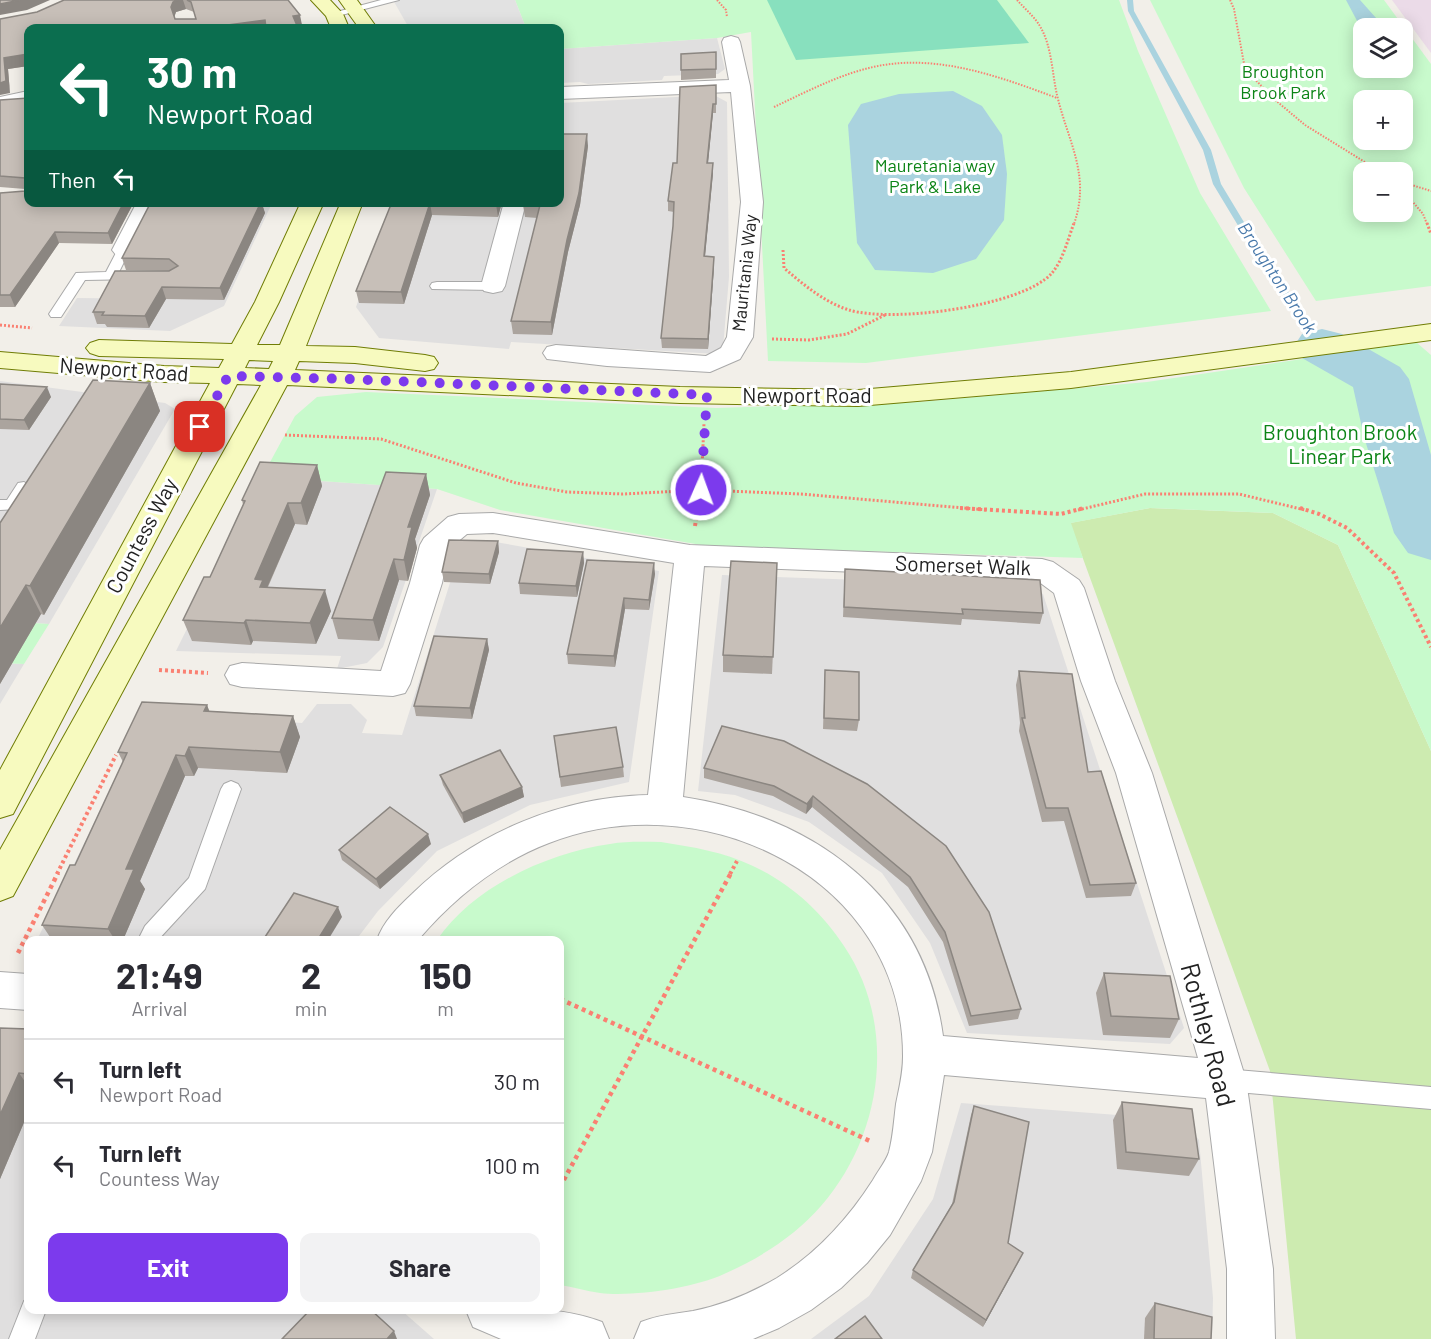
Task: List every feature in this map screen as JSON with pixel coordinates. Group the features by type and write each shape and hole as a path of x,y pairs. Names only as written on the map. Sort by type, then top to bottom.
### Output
{"street":[{"path":"320,0 337,21"},
{"path":"352,5 365,24"},
{"name":"Mauritania Way","path":"556,352 607,358 710,364 731,353 740,337 752,202 740,86 731,42"},
{"path":"564,93 740,86"},
{"path":"0,103 24,98"},
{"path":"124,250 146,207"},
{"name":"Countess Way","path":"0,804 267,302 311,207"},
{"name":"Countess Way","path":"0,885 284,365 350,207"},
{"path":"493,286 514,207"},
{"name":"Newport Road","path":"0,360 164,374 234,364 284,365 680,395 858,398 1071,380 1422,333"},
{"path":"0,341 234,364"},
{"name":"Somerset Walk","path":"242,675 393,684 426,583 435,545 459,524 493,523 690,555 1042,569 1068,588 1098,681 1134,773"},
{"path":"664,809 690,555"},
{"name":"Rothley Road","path":"1134,773 1225,1080 1250,1269 1251,1339"},
{"path":"399,936 443,886 492,851 547,826 605,812 664,809 710,814 755,827 810,855 858,894 895,944 919,1003 925,1054 908,1159 882,1209 844,1255 795,1294 738,1322 675,1338 658,1339"},
{"path":"0,990 24,992"},
{"path":"925,1054 1225,1080"},
{"path":"500,1314 529,1326 585,1339"}],"lane":[{"path":"337,21 352,5 394,0"},
{"path":"110,276 124,250"},
{"path":"56,314 81,276 152,277"},
{"path":"437,286 493,286"},
{"path":"0,505 12,505 34,471"},
{"path":"150,936 198,883 231,789"},
{"path":"1225,1080 1431,1098"},
{"path":"22,1339 31,1314"}],"path":[{"path":"783,246 784,268 806,288 854,312 886,314 948,311 1002,299 1023,291 1051,274 1081,202 1080,173 1057,98 1042,28 1017,0"},
{"path":"1230,0 1245,69 1274,99 1305,125 1365,162"},
{"path":"775,117 774,107 841,76 874,66 905,63 938,63 978,71 1057,98"},
{"path":"1413,185 1431,191"},
{"path":"1413,202 1424,214 1431,234"},
{"path":"740,337 809,340 837,336 847,334 886,314"},
{"path":"701,490 707,395"},
{"path":"276,435 381,439 516,483 567,492 623,494 701,490 801,494 952,508 1061,514 1144,494 1239,494 1277,501 1319,514 1347,528 1394,573 1431,647"},
{"path":"158,670 242,675"},
{"path":"564,1180 755,827"},
{"path":"564,1001 908,1159"}],"shaded area":[{"path":"393,0 515,0 524,24 407,24"},
{"path":"1392,0 1431,0 1431,53 1413,29 1413,18 1405,18"},
{"path":"717,38 725,69 718,74 664,76 662,80 588,84 564,83 564,49"},
{"path":"714,95 727,102 729,277 723,348 717,354 511,342 509,349 379,338 356,307 391,207 564,207 564,103"},
{"path":"162,207 270,207 224,306 170,331 59,326 77,298 170,299 190,261"},
{"path":"0,381 165,403 175,409 49,624 0,621"},
{"path":"262,477 437,489 383,647 367,663 337,669 341,656 176,651"},
{"path":"484,540 659,571 629,782 530,805 437,851 378,911 359,936 39,936 148,712 302,723 317,704 351,704 367,720 362,733 402,735 461,548"},
{"path":"722,575 1032,586 1043,594 1184,1028 1170,1044 967,1033 930,943 882,873 809,822 735,795 698,791"},
{"path":"0,663 24,664 0,704"},
{"path":"24,1034 24,1314 406,1314 434,1339 0,1339 0,1036"},
{"path":"961,1103 1183,1120 1199,1140 1213,1298 1212,1339 811,1339 869,1296 933,1199"}],"green space":[{"name":"Mauretania way Park & Lake","path":"515,0 1119,0 1138,51 1200,193 1271,311 866,363 768,361 751,32 717,38 564,49 564,24 524,24"},
{"path":"767,0 997,0 1029,43 796,60"},
{"name":"Broughton Brook Park","path":"1150,0 1384,0 1397,18 1353,18 1353,78 1413,78 1413,39 1431,64 1431,286 1316,301 1244,188"},
{"name":"Broughton Brook Linear Park","path":"1416,342 1431,355 1431,751 1338,545 1273,513 1150,508 1071,523 1083,558 707,546 500,510 437,489 262,477 295,416 317,397 366,392 716,408 919,402 1147,382"},
{"path":"1150,508 1273,513 1338,545 1431,751 1431,1339 1296,1339 1270,1071 1070,523"},
{"path":"0,621 49,624 24,664 0,663"},
{"path":"629,842 661,842 697,848 742,861 780,881 815,910 844,946 861,977 872,1010 877,1045 876,1079 870,1114 858,1147 842,1178 821,1206 800,1227 751,1261 711,1279 680,1287 614,1294 564,1286 564,936 440,936 471,903 514,875 562,855 586,848"}],"water":[{"path":"1346,0 1360,0 1376,18 1356,18"},
{"path":"953,91 982,106 1002,135 1007,174 1004,220 976,259 933,273 875,270 857,243 848,125 861,104 899,94"}],"building":[{"path":"0,0 20,0 0,4"},
{"path":"64,0 178,0 173,2 171,7 175,19 196,19 191,2 187,0 288,0 300,15 293,16 296,24 266,24 265,20 235,24 24,24 24,55 4,58 6,81 0,83 0,19 37,12"},
{"path":"716,52 716,69 681,70 681,54"},
{"path":"716,85 716,104 713,104 707,163 713,163 704,256 714,257 708,339 661,338 673,226 674,202 668,201 673,163 677,163 680,87"},
{"path":"24,98 24,178 0,176 0,100"},
{"path":"564,134 587,134 579,193 551,322 511,321 540,207 564,207"},
{"path":"24,191 24,207 121,207 108,233 55,232 10,295 0,295 0,193"},
{"path":"148,207 259,207 220,288 162,287 145,316 102,315 104,312 93,312 115,271 169,271 178,266 169,259 122,258"},
{"path":"390,207 429,207 401,292 356,291"},
{"path":"93,380 150,383 30,586 26,585 0,628 0,523"},
{"path":"0,384 47,387 24,420 0,419"},
{"path":"260,462 317,465 301,503 288,503 255,579 263,580 260,587 325,590 310,623 183,620 204,577 210,577"},
{"path":"386,472 426,474 408,527 412,527 404,560 394,559 373,620 332,618"},
{"path":"449,540 498,541 489,574 442,572"},
{"path":"527,549 583,552 576,586 519,583"},
{"path":"587,560 654,563 649,600 624,598 614,656 567,654"},
{"path":"731,561 777,563 773,657 723,655"},
{"path":"845,569 1040,580 1043,613 962,609 963,614 844,607"},
{"path":"434,636 487,639 470,708 414,706"},
{"path":"825,670 859,672 859,720 824,718"},
{"path":"1019,671 1072,674 1088,772 1101,771 1136,883 1090,885 1068,808 1046,808 1022,718 1025,718"},
{"path":"142,702 207,705 204,711 293,716 280,752 189,747 185,756 176,755 126,869 134,869 108,929 42,925 70,865 75,865 127,753 118,752"},
{"path":"722,726 784,741 867,784 946,846 989,912 1021,1009 971,1016 945,932 910,877 813,796 807,804 774,786 704,768"},
{"path":"616,727 623,767 560,777 554,736"},
{"path":"500,750 522,787 462,813 440,775"},
{"path":"390,807 428,834 376,879 339,850"},
{"path":"294,893 338,907 320,936 266,936"},
{"path":"1104,973 1170,976 1179,1019 1111,1016"},
{"path":"0,1028 24,1029 24,1074 19,1073 0,1115"},
{"path":"1122,1102 1192,1109 1199,1159 1126,1152"},
{"path":"974,1106 1029,1122 1008,1243 1023,1253 986,1320 913,1270 954,1202"},
{"path":"1155,1303 1212,1317 1211,1339 1154,1339"},
{"path":"306,1314 375,1314 394,1331 387,1339 282,1339"},
{"path":"865,1316 882,1339 835,1339"}],"waterway":[{"name":"Broughton Brook","path":"1130,0 1131,11 1207,150 1217,184 1267,267 1322,346"},
{"name":"Broughton Brook","path":"1322,346 1380,379 1394,437 1427,533 1431,538"}],"route":[{"path":"200,427 228,376 707,395 701,490"}]}
